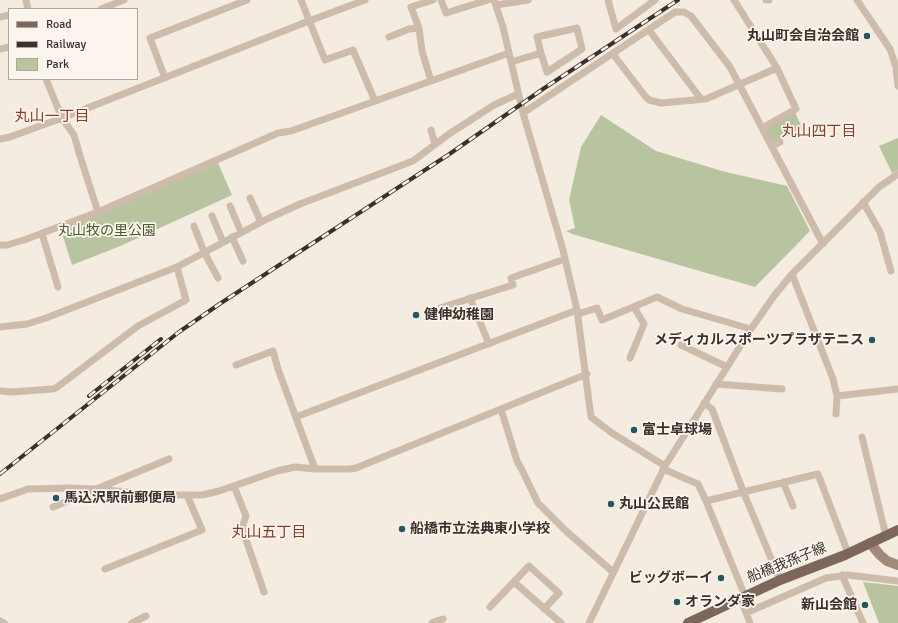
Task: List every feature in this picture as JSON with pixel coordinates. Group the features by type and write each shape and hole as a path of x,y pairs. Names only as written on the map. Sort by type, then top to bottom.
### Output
{"main road":[{"name":"船橋我孫子線","path":"688,623 780,580 848,553 898,530"}],"street":[{"path":"104,8 124,0"},
{"path":"165,78 150,38 247,0"},
{"path":"301,0 325,60 353,50 375,101"},
{"path":"0,139 10,137 62,118 309,20 365,0"},
{"path":"431,81 422,51 419,28 411,7 433,0"},
{"path":"441,0 446,13 488,0"},
{"path":"528,0 495,2 510,53 523,113 565,259 578,312 587,374 591,417 612,433 664,467 698,484 743,597 746,613 750,623"},
{"path":"608,0 616,28 655,0"},
{"path":"734,0 777,68 796,110 762,128"},
{"path":"857,0 887,44 897,67 898,86"},
{"path":"523,113 675,12 684,12 691,16 730,67 823,244"},
{"path":"389,37 409,29 419,28"},
{"path":"577,28 582,50 547,72 541,53 537,37 577,28"},
{"path":"648,30 701,99"},
{"path":"0,245 7,245 42,234 98,212 278,133 291,131 510,53"},
{"path":"511,62 541,53"},
{"path":"613,54 645,96 649,100 660,103 706,99 739,83 777,68"},
{"path":"46,80 62,118 74,135 98,212"},
{"path":"0,327 27,324 46,318 177,267 241,232 300,204 413,161 449,134 494,104 518,94"},
{"path":"431,130 435,144"},
{"path":"772,146 780,142"},
{"path":"589,623 664,467 751,329 774,296 792,274 879,187 898,174"},
{"path":"250,198 261,222"},
{"path":"864,202 880,232 891,271"},
{"path":"230,206 241,232"},
{"path":"212,216 223,242"},
{"path":"194,226 204,252 218,278"},
{"path":"42,234 58,287"},
{"path":"232,237 243,261"},
{"path":"440,308 513,284 510,278 565,259"},
{"path":"0,391 12,392 56,388 138,326 186,300 177,267"},
{"path":"792,274 833,379 837,396 836,414"},
{"path":"296,417 489,344 578,312 597,308 602,320 657,297 682,309 751,329"},
{"path":"470,298 489,344"},
{"path":"630,358 644,324 634,307"},
{"path":"681,345 727,367"},
{"path":"236,365 273,351 314,469"},
{"path":"0,499 28,489 69,488 97,489 157,495 202,495 277,471 295,467 314,469 356,468 587,374"},
{"path":"716,384 782,389"},
{"path":"837,396 898,389"},
{"path":"704,403 712,409 743,491 780,580"},
{"path":"501,409 517,461 538,503 566,531 613,572"},
{"path":"862,437 886,536"},
{"path":"53,507 169,459"},
{"path":"706,501 818,474 848,553"},
{"path":"783,482 793,506"},
{"path":"234,486 246,516 242,528 264,592"},
{"path":"105,569 202,530 188,495"},
{"path":"870,543 887,561 898,565"},
{"path":"490,608 529,566 559,593 544,609"},
{"path":"746,613 826,578 842,575 898,581"},
{"path":"842,575 863,623"},
{"path":"514,582 561,623"},
{"path":"132,623 146,616"},
{"path":"432,623 443,620"},
{"path":"0,621 4,623"}],"green space":[{"path":"795,112 803,130 773,142 765,128"},
{"path":"601,115 656,151 722,171 787,186 810,231 755,287 566,231 575,228 569,200 581,147"},
{"path":"898,138 898,170 892,173 879,146"},
{"name":"丸山牧の里公園","path":"218,163 232,195 118,247 72,265 61,230"},
{"path":"863,582 898,586 898,623 879,623"}],"railway":[{"path":"0,474 179,332 448,155 543,89 678,0"},
{"path":"89,396 161,339"}],"place":[{"name":"丸山町会自治会館","path":"867,36"},
{"name":"健伸幼稚園","path":"416,315"},
{"name":"メディカルスポーツプラザテニス","path":"872,340"},
{"name":"富士卓球場","path":"634,430"},
{"name":"馬込沢駅前郵便局","path":"56,498"},
{"name":"丸山公民館","path":"611,504"},
{"name":"船橋市立法典東小学校","path":"402,529"},
{"name":"ビッグボーイ","path":"721,578"},
{"name":"オランダ家","path":"677,602"},
{"name":"新山会館","path":"865,605"}],"district":[{"name":"丸山一丁目","path":"52,117"},
{"name":"丸山四丁目","path":"819,132"},
{"name":"丸山五丁目","path":"269,533"}]}
